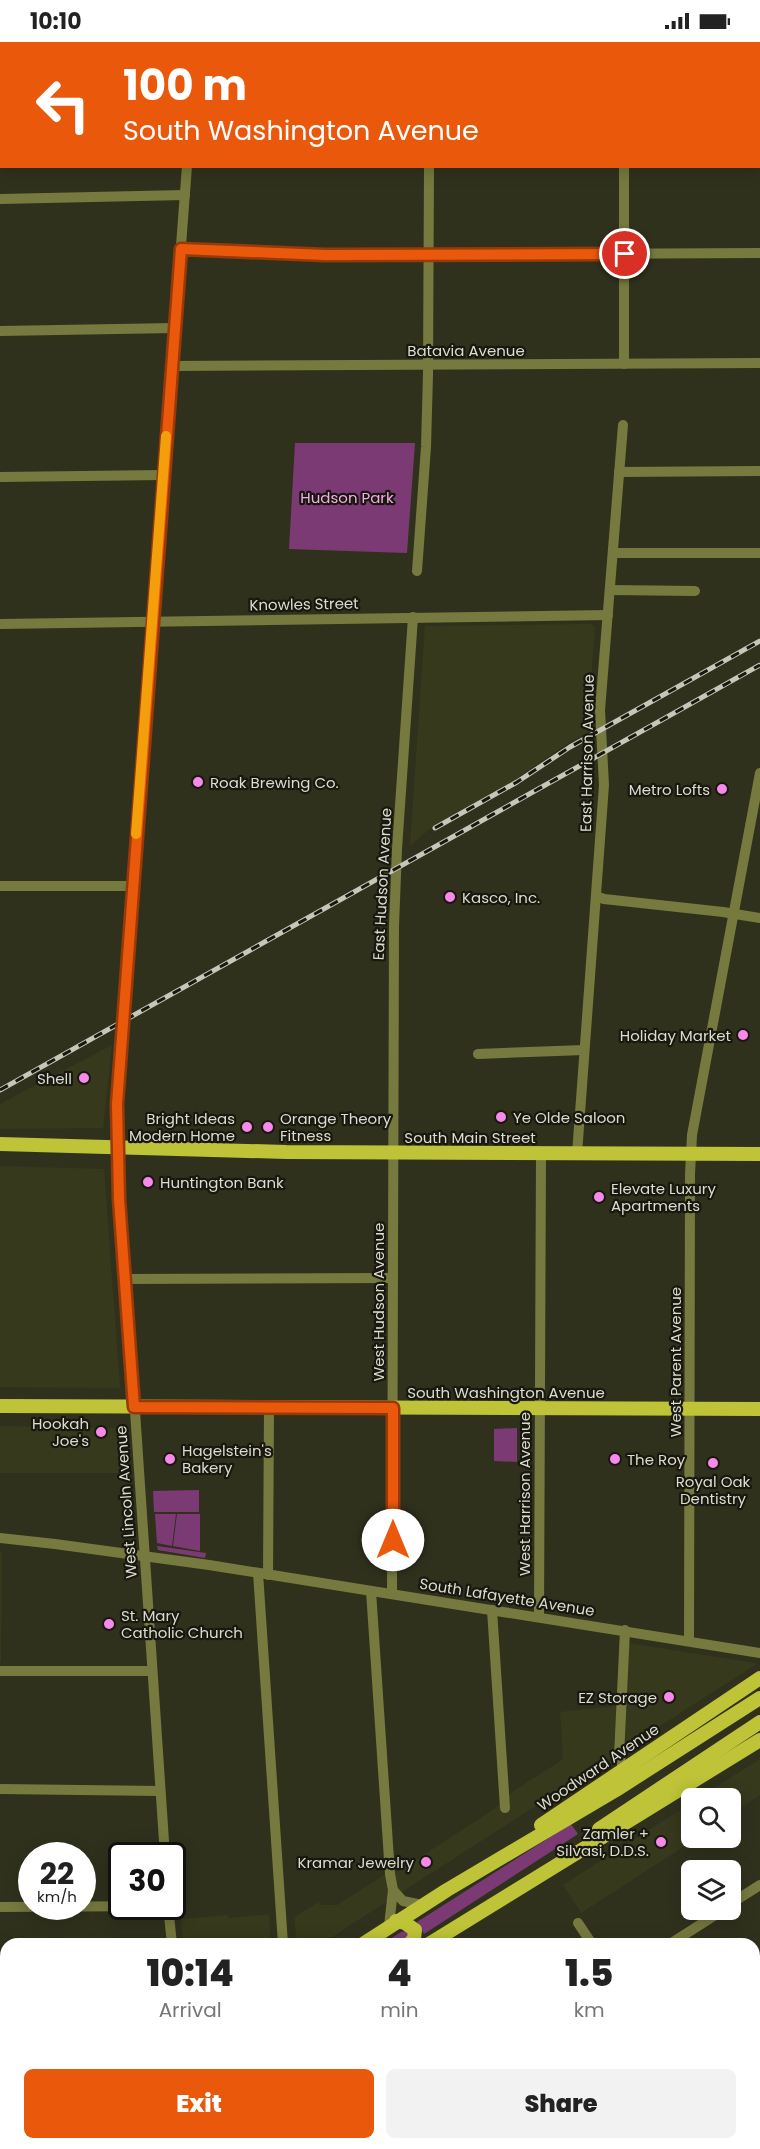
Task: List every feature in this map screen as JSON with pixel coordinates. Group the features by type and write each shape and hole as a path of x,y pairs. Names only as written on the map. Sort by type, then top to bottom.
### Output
{"main road":[{"name":"South Main Street","path":"0,1144 393,1153 760,1154"},
{"name":"South Washington Avenue","path":"0,1406 760,1409"},
{"name":"Woodward Avenue","path":"456,1885 760,1678"},
{"name":"Woodward Avenue","path":"372,1938 616,1790 760,1698"},
{"path":"471,1917 647,1796 760,1722"},
{"path":"438,1938 760,1740"},
{"path":"392,1924 405,1923 415,1930 414,1938"}],"street":[{"name":"West Lincoln Avenue","path":"164,1842 125,1279 117,1147 117,1104 187,168"},
{"path":"417,571 426,447 429,168"},
{"path":"624,168 624,364"},
{"path":"0,199 185,195"},
{"path":"181,249 325,255 760,253"},
{"path":"0,331 175,328"},
{"name":"Batavia Avenue","path":"172,366 760,363"},
{"name":"East Harrison Avenue","path":"577,1154 604,775 600,710 623,425"},
{"path":"619,472 760,471"},
{"path":"0,477 163,475"},
{"path":"613,553 760,553"},
{"path":"610,590 695,591"},
{"name":"Knowles Street","path":"0,624 608,615"},
{"name":"East Hudson Avenue","path":"393,1153 395,904 413,617"},
{"name":"West Parent Avenue","path":"689,1641 692,1131 760,773"},
{"path":"0,886 132,886"},
{"path":"596,896 604,900 734,913 760,918"},
{"path":"478,1054 584,1050"},
{"name":"West Hudson Avenue","path":"392,1594 393,1153"},
{"name":"West Harrison Avenue","path":"539,1617 541,1154"},
{"path":"125,1279 393,1278"},
{"path":"269,1408 263,1574 283,1938"},
{"name":"South Lafayette Avenue","path":"0,1538 144,1555 760,1653"},
{"path":"371,1591 390,1874 393,1890 392,1924"},
{"path":"492,1610 505,1808"},
{"path":"624,1769 619,1751 625,1630"},
{"path":"0,1671 152,1671"},
{"path":"0,1790 160,1791"},
{"path":"741,1897 760,1885"},
{"path":"393,1890 403,1901 423,1905"},
{"path":"0,1907 108,1906"},
{"path":"169,1920 171,1938"},
{"path":"679,1938 707,1920"},
{"path":"578,1923 588,1938"}],"shaded area":[{"path":"591,624 595,628 588,717 590,731 568,743 513,781 433,826 410,846 425,626"},
{"path":"112,1045 103,1128 0,1129 0,1104"},
{"path":"0,1166 104,1169 120,1388 0,1387"},
{"path":"0,1426 122,1428 125,1473 0,1473"},
{"path":"0,1552 2,1552 1,1662 0,1662"},
{"path":"628,1643 755,1663 330,1938 296,1938 294,1917 319,1902 321,1905 337,1905 384,1875 402,1869 494,1809 515,1790 559,1762 563,1758 560,1712 625,1705"},
{"path":"760,1759 760,1795 741,1808 741,1788 714,1788"},
{"path":"681,1809 682,1848 581,1913 563,1885"},
{"path":"269,1914 271,1938 183,1938 181,1920 228,1915 229,1918"}],"green space":[{"name":"Hudson Park","path":"295,443 415,443 407,553 289,549"},
{"path":"517,1428 517,1462 494,1461 494,1429"},
{"path":"199,1490 199,1512 154,1512 153,1491"},
{"path":"155,1514 176,1514 172,1546 157,1543"},
{"path":"177,1514 200,1514 200,1551 173,1546"},
{"path":"157,1546 206,1553 205,1558 158,1550"},
{"path":"571,1824 578,1834 424,1934 417,1922"},
{"path":"406,1931 409,1934 407,1938 392,1938"}],"railway":[{"path":"435,828 517,782 570,747 760,641"},
{"path":"0,1090 760,665"}],"slow traffic":[{"path":"136,834 166,436"}],"place":[{"name":"Roak Brewing Co.","path":"198,782"},
{"name":"Metro Lofts","path":"722,789"},
{"name":"Kasco, Inc.","path":"450,897"},
{"name":"Holiday Market","path":"743,1035"},
{"name":"Shell","path":"84,1078"},
{"name":"Ye Olde Saloon","path":"501,1117"},
{"name":"Bright Ideas Modern Home","path":"247,1127"},
{"name":"Orange Theory Fitness","path":"268,1127"},
{"name":"Huntington Bank","path":"148,1182"},
{"name":"Elevate Luxury Apartments","path":"599,1197"},
{"name":"Hookah Joe's","path":"101,1432"},
{"name":"Hagelstein's Bakery","path":"170,1459"},
{"name":"The Roy","path":"615,1459"},
{"name":"Royal Oak Dentistry","path":"713,1463"},
{"name":"St. Mary Catholic Church","path":"109,1624"},
{"name":"EZ Storage","path":"669,1697"},
{"name":"Zamler + Silvasi, D.D.S.","path":"661,1842"},
{"name":"Kramar Jewelry","path":"426,1862"}],"route":[{"path":"393,1540 393,1408 134,1407 119,1199 117,1104 181,249 325,255 625,254"}]}
